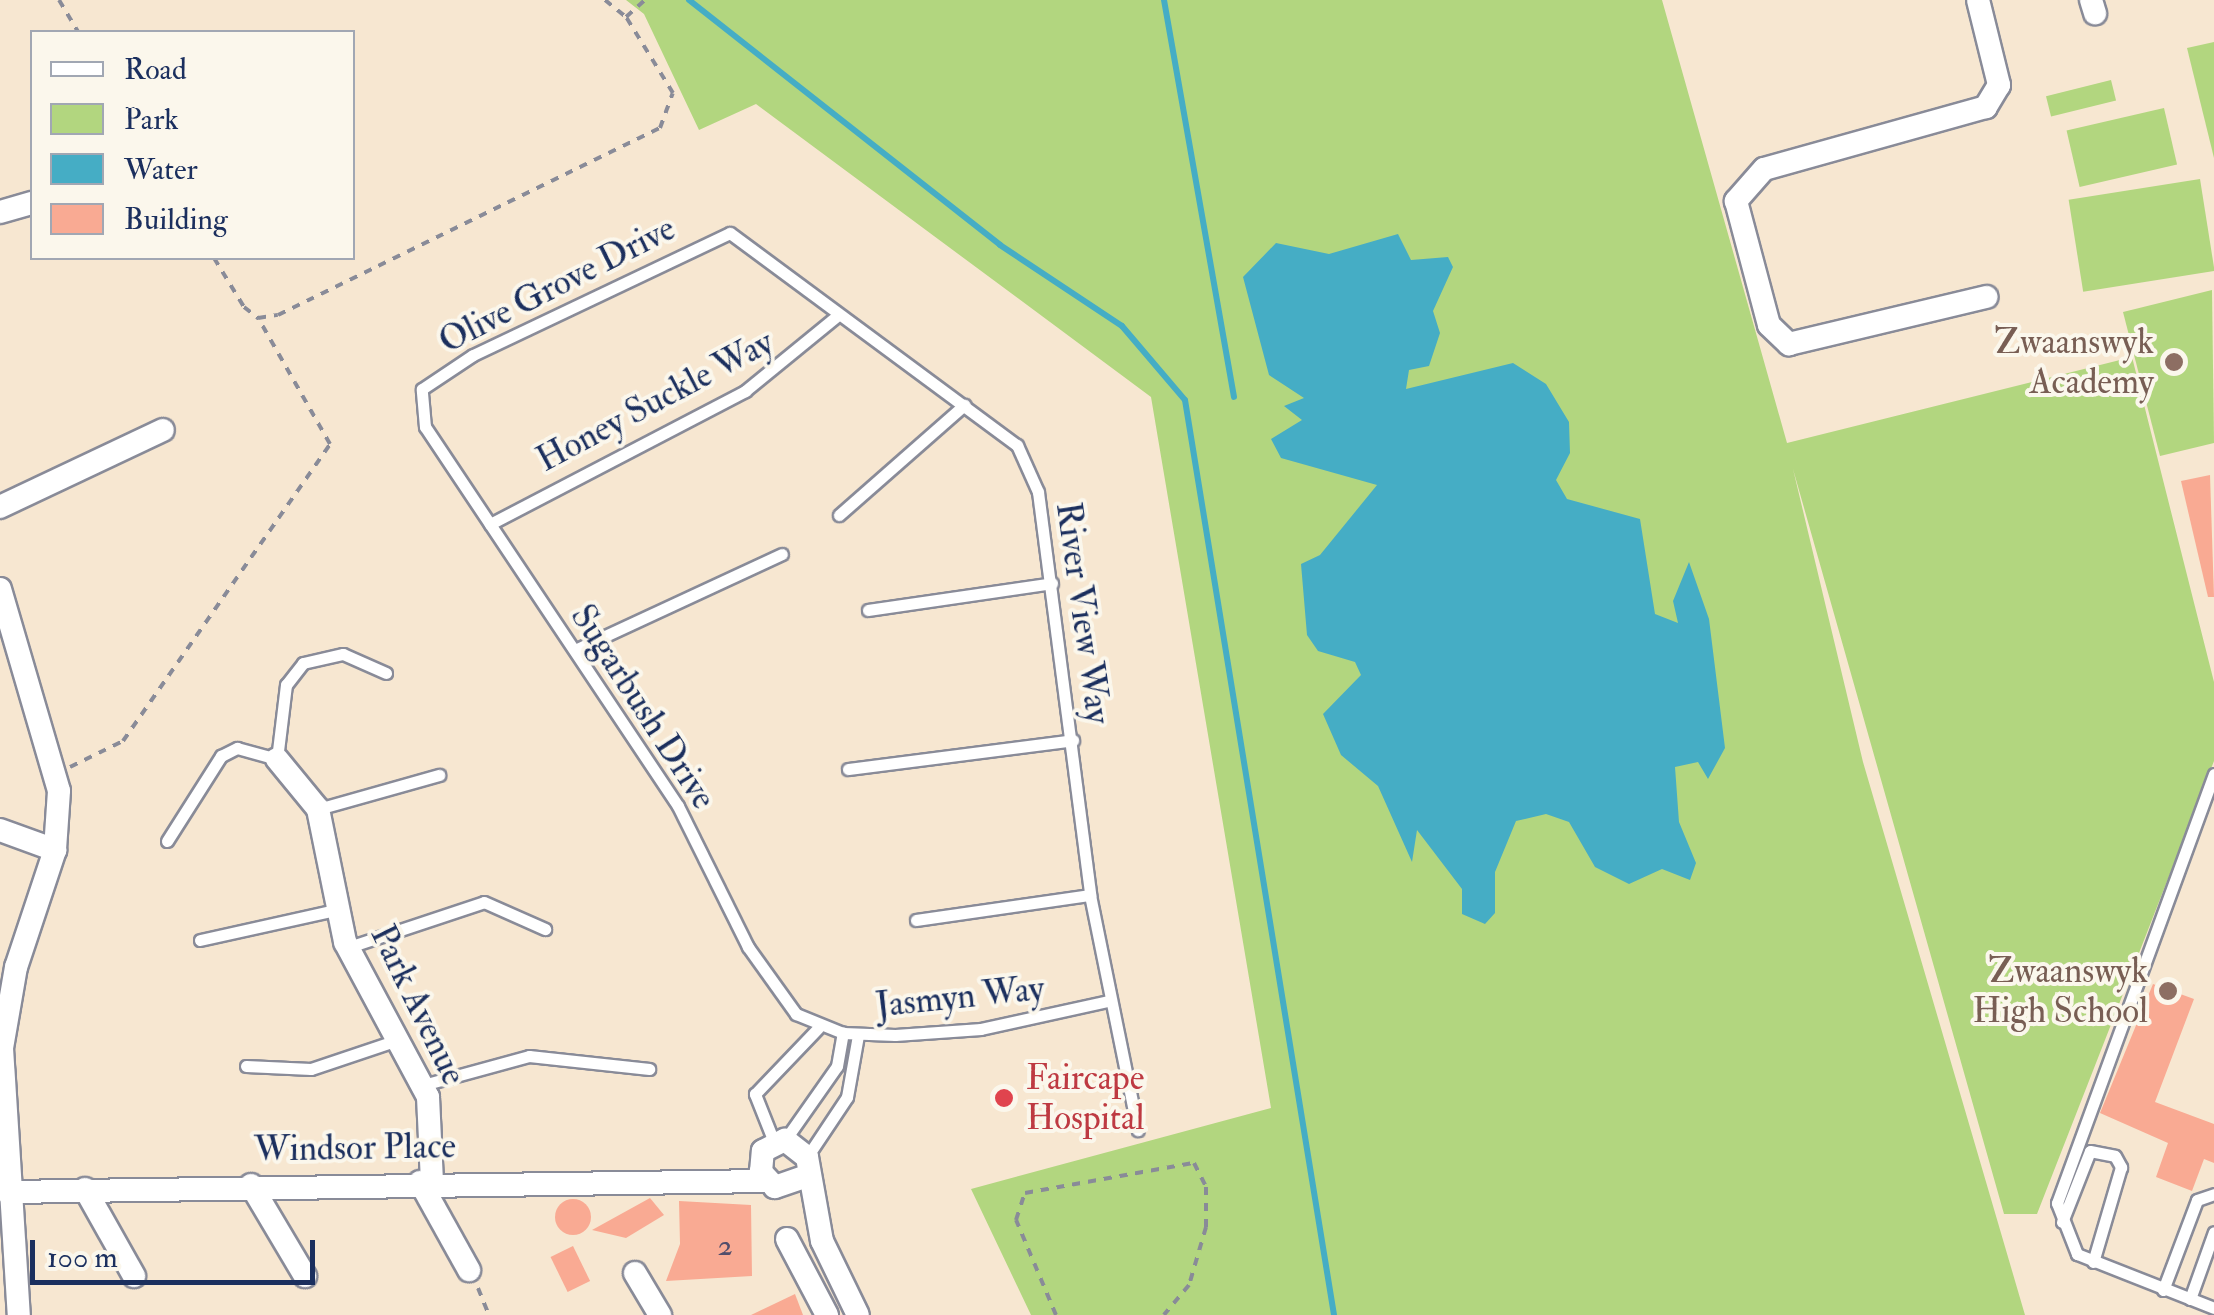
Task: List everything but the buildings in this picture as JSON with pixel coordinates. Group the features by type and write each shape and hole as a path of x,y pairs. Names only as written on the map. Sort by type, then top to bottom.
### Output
{"street":[{"path":"1978,0 1998,77 1993,100 1754,173 1736,201 1768,325 1789,344 1986,298"},
{"path":"0,212 30,204"},
{"path":"0,506 163,430"},
{"path":"0,589 57,773 55,850 16,967 1,1048 8,1291 19,1315"},
{"name":"Park Avenue","path":"277,759 318,809 336,910 347,948 394,1041 423,1085 426,1181"},
{"path":"0,830 55,850"},
{"path":"774,1145 790,1176"},
{"path":"774,1145 858,1315"},
{"name":"Windsor Place","path":"705,1176 774,1145"},
{"name":"Windsor Place","path":"7,1192 790,1176"},
{"path":"426,1181 469,1270"},
{"path":"251,1185 306,1276"},
{"path":"85,1189 134,1276"},
{"path":"787,1239 827,1315"},
{"path":"635,1273 660,1315"}],"lane":[{"name":"Olive Grove Drive","path":"418,415 422,389 473,354 721,234 746,238"},
{"name":"River View Way","path":"746,238 837,316 964,405 1030,467 1052,584 1090,896 1108,1001 1138,1130"},
{"name":"Honey Suckle Way","path":"490,524 744,392 837,316"},
{"path":"839,515 964,405"},
{"name":"Sugarbush Drive","path":"418,415 678,806 748,946 796,1014 818,1028"},
{"path":"575,650 782,554"},
{"path":"868,610 1052,584"},
{"path":"167,841 221,756 242,748 277,759 286,685 304,663 343,654 386,673"},
{"path":"848,769 1073,740"},
{"path":"2214,774 2058,1183 2062,1222 2077,1254 2214,1308"},
{"path":"318,809 438,775"},
{"path":"916,920 1090,896"},
{"path":"347,948 484,902 544,929"},
{"path":"200,940 336,910"},
{"name":"Jasmyn Way","path":"818,1028 858,1035 982,1029 1108,1001"},
{"path":"774,1145 755,1094 818,1028"},
{"path":"774,1145 837,1066 843,1033"},
{"path":"790,1176 847,1097 858,1035"},
{"path":"246,1066 310,1069 394,1041"},
{"path":"423,1085 529,1056 649,1069"},
{"path":"2062,1222 2090,1151 2116,1156 2121,1166 2093,1262"},
{"path":"2163,1290 2197,1200 2214,1194"},
{"path":"2190,1299 2214,1232"}],"path":[{"path":"59,0 77,30"},
{"path":"258,318 660,128 673,93 626,16 605,0"},
{"path":"626,16 645,0"},
{"path":"57,773 123,742 330,444 258,318 215,260"},
{"path":"1056,1315 1016,1220 1025,1193 1194,1163 1206,1187 1206,1227 1189,1285 1164,1315"},
{"path":"469,1270 489,1315"}],"green space":[{"path":"626,0 1662,0 1787,443 2132,357 2214,682 2214,761 2037,1214 2004,1214 1793,469 1863,762 2025,1315 1031,1315 971,1189 1271,1108 1151,397 756,104 699,130 644,14"},
{"path":"2214,42 2214,158 2187,48"},
{"path":"2111,80 2116,100 2051,117 2046,96"},
{"path":"2164,108 2177,165 2080,187 2067,130"},
{"path":"2200,179 2214,271 2083,292 2069,200"},
{"path":"2212,290 2214,443 2160,456 2123,312"}],"water":[{"path":"1398,234 1411,260 1448,257 1453,267 1433,311 1440,333 1429,366 1409,370 1406,389 1513,363 1546,384 1569,422 1570,453 1556,480 1567,499 1640,519 1655,614 1678,623 1673,601 1689,562 1709,619 1725,748 1708,779 1698,762 1675,767 1679,822 1696,863 1690,880 1662,869 1629,884 1595,867 1569,822 1546,814 1516,821 1495,872 1495,913 1485,924 1462,914 1462,889 1417,830 1412,862 1378,786 1341,755 1323,714 1361,675 1355,662 1318,651 1307,635 1301,564 1320,555 1377,485 1281,458 1271,439 1302,420 1284,406 1304,398 1269,375 1243,277 1276,243 1329,254"}],"waterway":[{"path":"689,0 1000,245 1122,326 1185,400 1334,1315"},
{"path":"1164,0 1234,397"}],"place":[{"name":"Zwaanswyk Academy","path":"2174,362"},
{"name":"Zwaanswyk High School","path":"2168,991"},
{"name":"Faircape Hospital","path":"1004,1098"}]}
